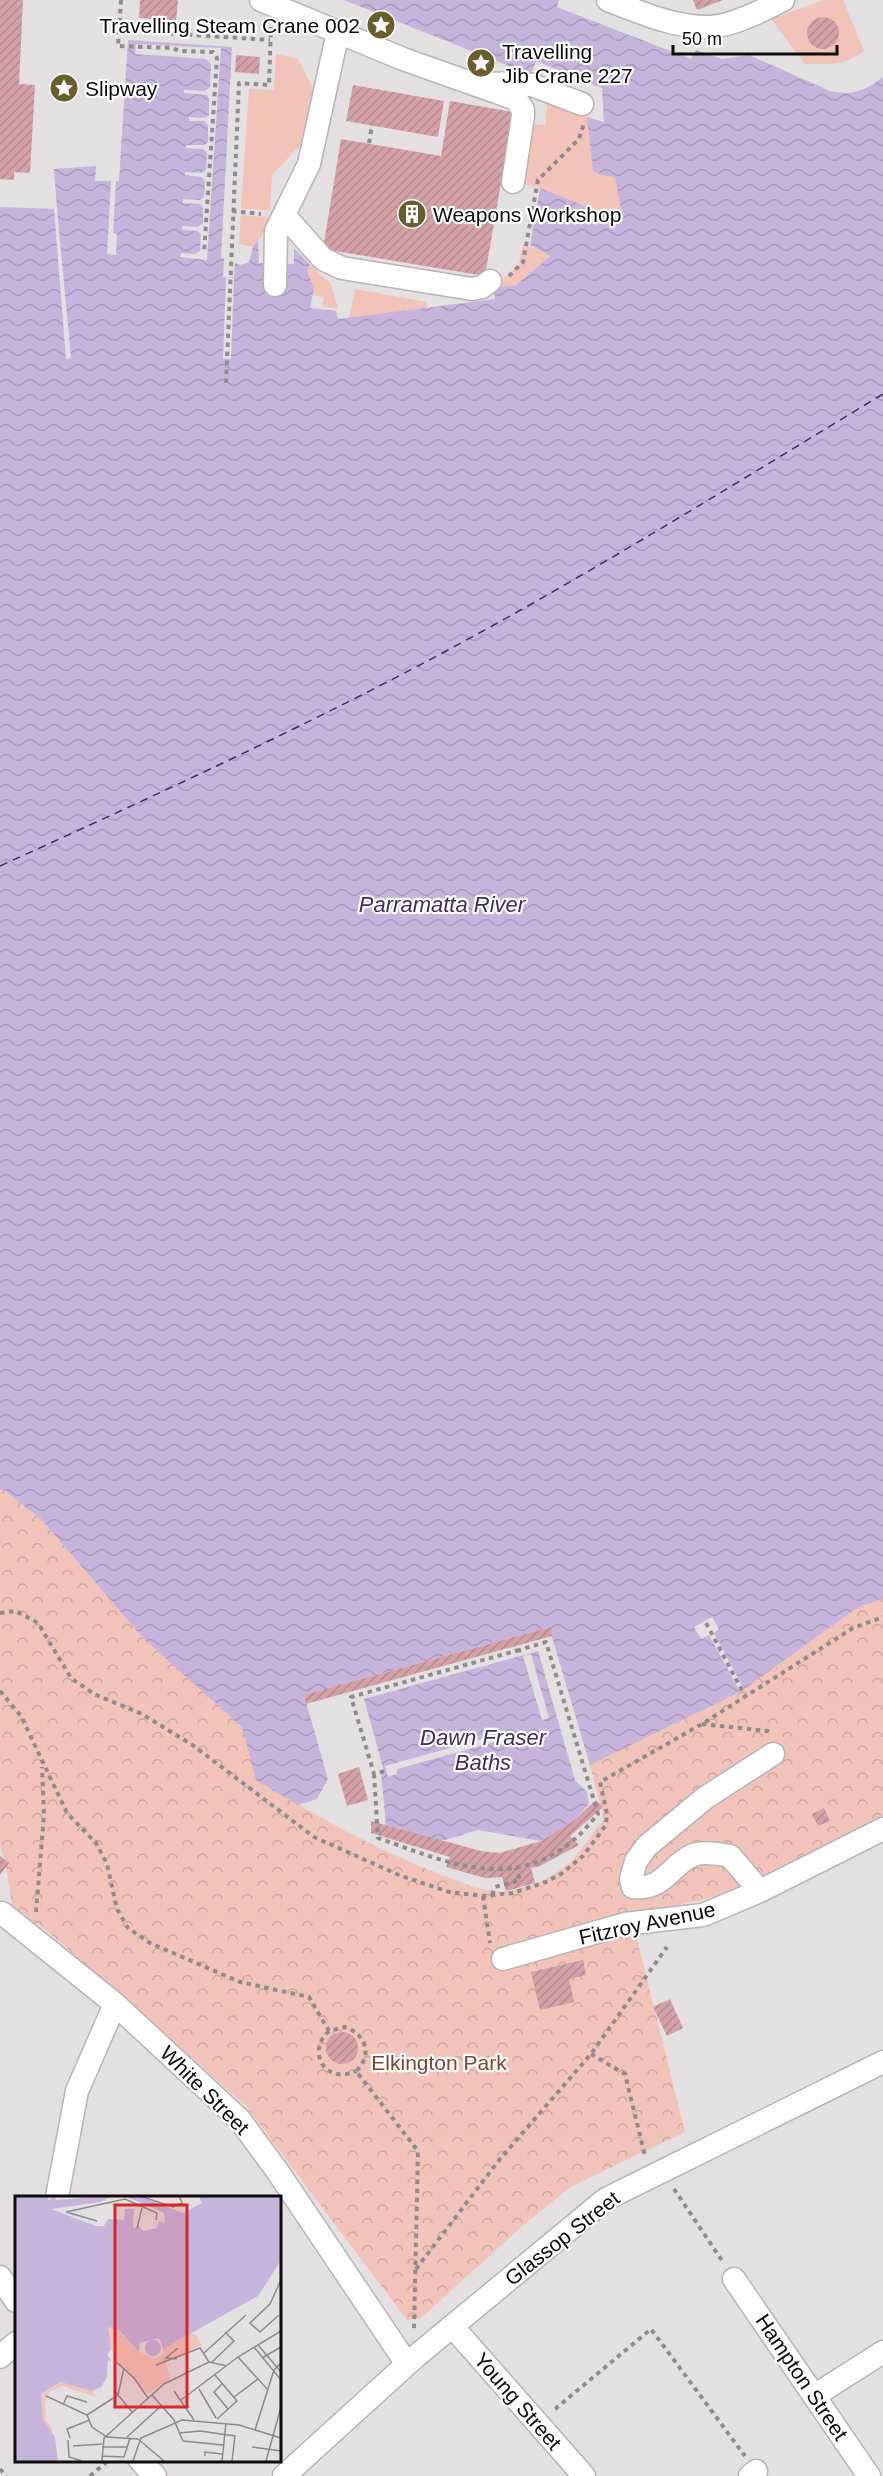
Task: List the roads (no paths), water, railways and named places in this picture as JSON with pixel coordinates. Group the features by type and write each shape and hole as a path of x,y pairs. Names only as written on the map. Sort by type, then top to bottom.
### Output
{"street":[{"path":"608,0 666,21 711,27 754,15 783,0"},
{"path":"266,2 403,59 516,99 523,111 513,182"},
{"path":"275,285 276,231 309,164 338,32"},
{"path":"474,83 532,85 582,104"},
{"path":"284,215 323,259 342,268 472,289 486,284"},
{"path":"760,1891 730,1856 714,1853 693,1855 659,1882 642,1888 633,1887 631,1879 636,1861 647,1846 705,1798 773,1754"},
{"name":"Fitzroy Avenue","path":"498,1955 625,1924 703,1916 760,1891 883,1829"},
{"name":"White Street","path":"2,1913 115,2004 239,2119 411,2361"},
{"path":"57,2196 77,2091 115,2004"},
{"name":"Glassop Street","path":"284,2476 411,2361 606,2199 883,2062"},
{"path":"0,2277 15,2300"},
{"name":"Hampton Street","path":"734,2278 869,2476"},
{"name":"Young Street","path":"452,2326 538,2423 572,2472"},
{"path":"0,2357 15,2344"},
{"path":"814,2396 883,2352"},
{"path":"141,2461 154,2476"}],"water":[{"name":"Parramatta River","path":"344,0 559,0 557,7 691,59 696,50 722,59 749,55 830,91 845,93 870,86 883,77 883,1599 857,1608 742,1691 590,1765 549,1627 304,1695 328,1779 317,1799 298,1805 256,1780 242,1727 142,1637 41,1519 0,1489 0,207 57,209 54,169 96,166 95,181 119,181 128,40 232,47 221,258 224,259 223,277 234,277 235,263 240,265 249,262 253,247 258,240 259,263 294,264 294,248 310,265 307,270 314,289 310,308 336,311 338,319 495,299 494,290 498,287 516,285 550,256 530,245 540,188 623,221 615,178 593,172 587,117 604,122 602,88 536,61 531,75"},
{"name":"Dawn Fraser Baths","path":"538,1651 575,1780 587,1792 589,1804 572,1822 541,1841 478,1830 438,1840 386,1825 381,1772 384,1771 364,1699"}],"place":[{"name":"Travelling Steam Crane 002","path":"381,25"},
{"name":"Travelling Jib Crane 227","path":"481,63"},
{"name":"Slipway","path":"64,88"},
{"name":"Weapons Workshop","path":"412,214"}],"park label":[{"name":"Elkington Park","path":"439,2062"}]}
